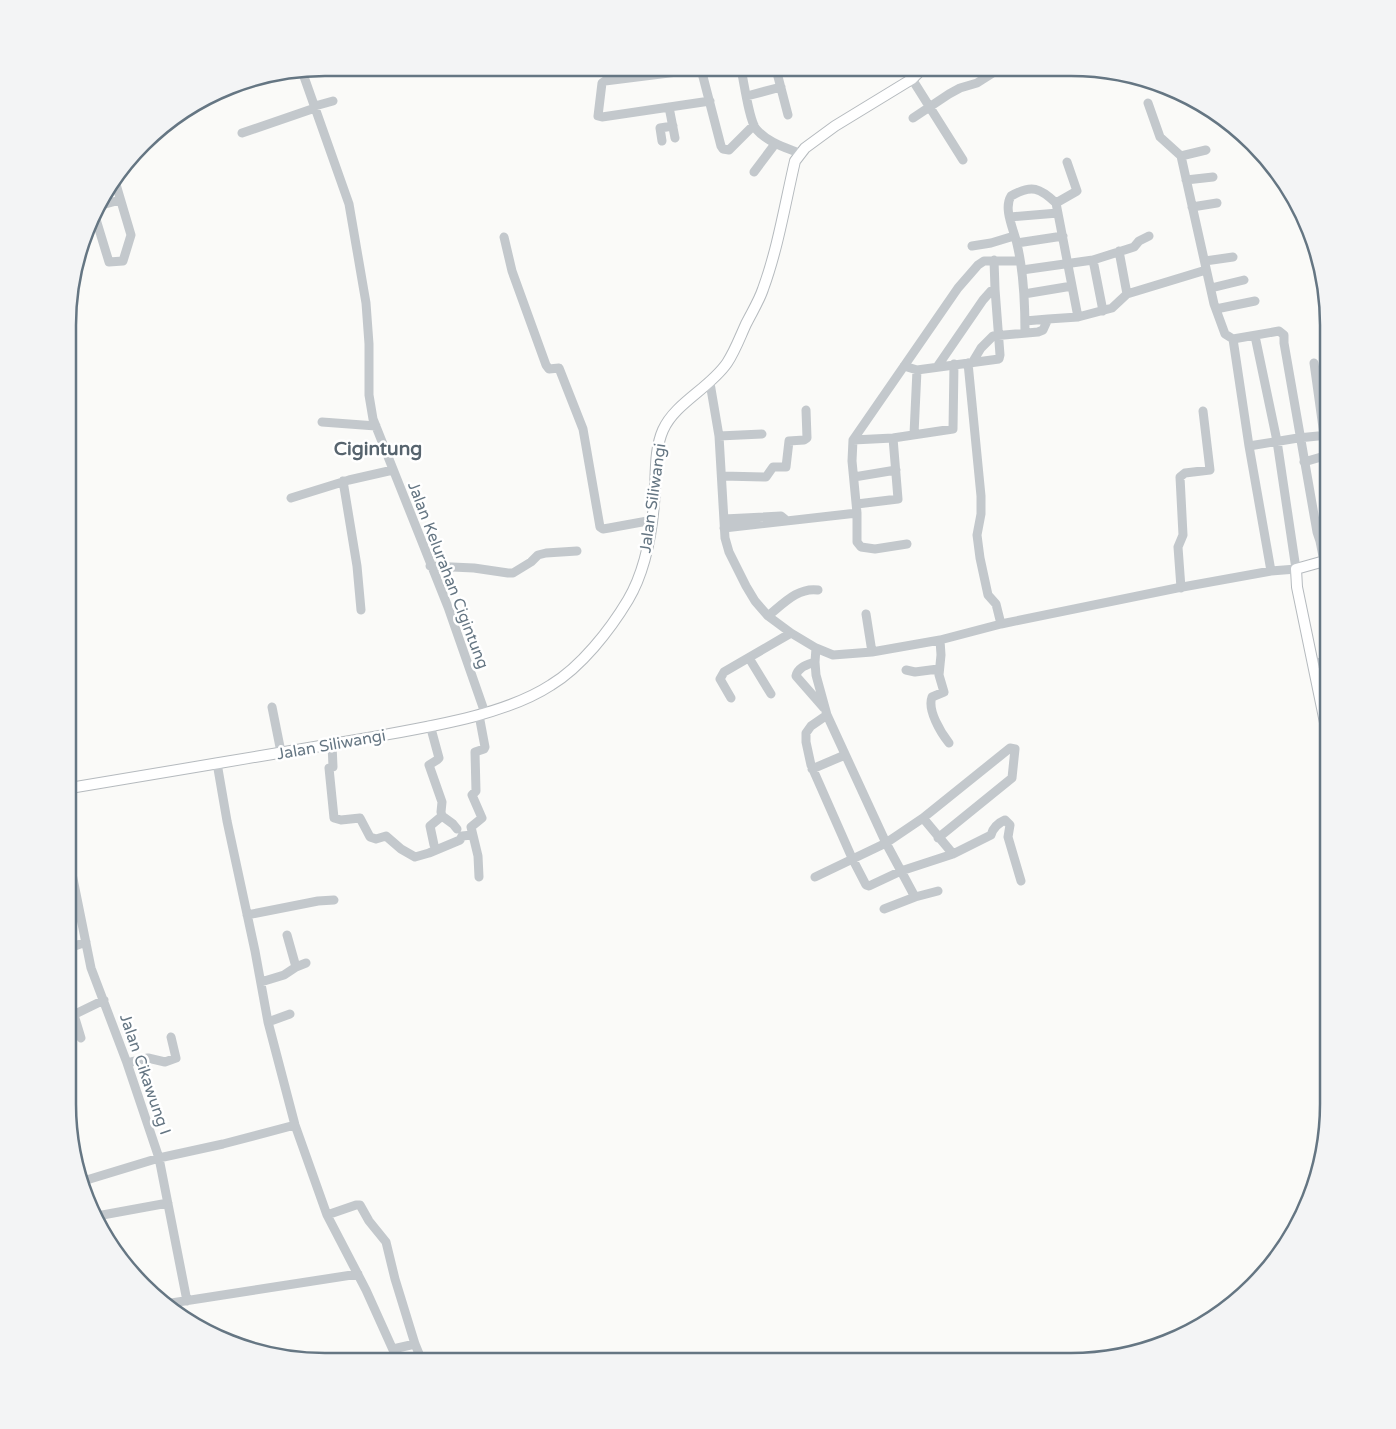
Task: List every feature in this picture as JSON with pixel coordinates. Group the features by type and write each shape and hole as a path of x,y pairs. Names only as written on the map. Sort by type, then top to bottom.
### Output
{"main road":[{"path":"800,153 836,126 915,76"},
{"name":"Jalan Siliwangi","path":"76,787 332,744 482,714 531,696 552,685 579,662 599,640 628,601 639,578 653,520 661,434 670,419 710,383 729,360 764,288 795,161 800,153"},
{"path":"1320,563 1296,569 1297,587 1320,698"}],"street":[{"path":"638,76 605,81 602,84 598,116 710,102"},
{"path":"703,76 723,150 729,150 754,125"},
{"path":"743,76 754,125 757,130 775,144 800,153"},
{"path":"778,76 788,115"},
{"path":"913,118 960,88 977,83 988,76"},
{"name":"Jalan Kelurahan Cigintung","path":"304,77 349,204 366,303 369,344 369,395 376,426 430,566 448,607 482,714 485,747 476,752 476,792 472,795 482,818 471,827 472,835"},
{"path":"912,79 963,160"},
{"path":"747,96 781,86"},
{"path":"242,133 332,102"},
{"path":"1148,103 1160,137 1180,156 1205,266 1216,309 1225,334 1233,340 1279,331 1284,335 1304,462 1320,541"},
{"path":"669,107 675,138"},
{"path":"662,141 660,128 673,126"},
{"path":"754,172 775,144"},
{"path":"1180,156 1206,150"},
{"path":"1056,203 1077,191 1067,162"},
{"path":"1186,180 1213,176"},
{"path":"98,224 109,262 123,261 131,235 117,189"},
{"path":"1025,333 1022,270 1010,217 1010,198 1014,194 1028,189 1043,191 1056,203 1078,317"},
{"path":"109,203 120,200"},
{"path":"1192,207 1217,203"},
{"path":"1010,217 1058,213"},
{"path":"972,246 1063,236"},
{"path":"1022,270 1093,260 1134,247 1139,241 1150,236"},
{"path":"504,237 512,271 546,365 549,369 559,368 581,422 600,527 603,529 653,520"},
{"path":"1119,251 1128,294"},
{"path":"1025,321 1078,317 1112,308 1128,294 1234,256"},
{"path":"904,366 917,370 997,360 1000,358 994,260"},
{"path":"907,544 875,548 860,547 857,542 853,440 969,274 984,261 1020,260"},
{"path":"1093,260 1103,310"},
{"path":"1211,288 1244,280"},
{"path":"1024,294 1072,286"},
{"path":"937,367 983,300 995,289"},
{"path":"1216,309 1255,301"},
{"path":"1001,624 998,608 988,595 986,589 977,535 982,496 970,363 995,335 1032,333 1043,330 1048,319"},
{"path":"710,383 719,436 724,523 729,552 755,601 768,616 791,633 833,655 872,652 940,640 1001,624 1181,588 1271,571 1296,569 1277,441 1255,336"},
{"path":"1233,340 1248,446 1271,571"},
{"path":"1314,363 1320,399"},
{"path":"853,440 893,438 954,429 954,364"},
{"path":"914,434 917,370"},
{"path":"722,476 766,477 773,467 786,467 789,441 807,438 806,410"},
{"path":"1181,588 1178,547 1183,535 1180,477 1185,473 1210,470 1203,411"},
{"path":"322,422 376,426"},
{"path":"719,436 762,434"},
{"path":"1248,446 1320,436"},
{"path":"724,523 787,521 857,509 898,499 893,438"},
{"path":"1304,462 1320,457"},
{"path":"292,498 343,481 393,470"},
{"path":"854,477 896,470"},
{"path":"343,481 357,566 361,610"},
{"path":"430,566 474,568 508,573 513,572 531,562 538,555 546,552 577,551"},
{"path":"768,616 801,591 818,590"},
{"path":"866,614 872,652"},
{"path":"731,698 721,681 721,676 724,672 791,633"},
{"path":"940,640 942,655 938,670 944,692 932,697 930,703 939,730 949,743"},
{"path":"813,646 816,675 826,712 886,843 915,897"},
{"path":"805,665 813,646"},
{"path":"749,658 771,694"},
{"path":"814,662 805,665 797,672 796,678 826,712"},
{"path":"1313,664 1320,662"},
{"path":"906,670 915,672 938,670"},
{"path":"272,707 281,752"},
{"path":"826,712 806,733 812,769 852,858 868,886 901,871 953,854 991,835 998,824 1005,820 1010,825 1008,835 1021,881"},
{"path":"430,725 439,758 436,762 429,765 442,802 440,812 457,829"},
{"path":"332,744 333,767 329,768 334,818 341,820 359,817 370,838 376,839 386,836 401,849 415,856 429,853 460,840 462,836 472,835 478,856 479,876"},
{"path":"815,877 886,843 923,818 1010,748 1015,749 1012,778 938,838"},
{"path":"812,769 845,755"},
{"path":"217,763 268,1022 295,1125 327,1215 358,1274 395,1353"},
{"path":"434,845 430,826 442,816"},
{"path":"923,818 953,854"},
{"path":"991,835 995,837 1008,835"},
{"path":"884,909 915,897 938,891"},
{"name":"Jalan Cikawung I","path":"76,893 91,968 127,1063 159,1158 187,1301"},
{"path":"247,915 318,901 334,900"},
{"path":"287,935 296,967"},
{"path":"76,946 86,942"},
{"path":"261,982 284,975 306,963"},
{"path":"76,1014 104,1000"},
{"path":"268,1022 290,1014"},
{"path":"76,1026 82,1038"},
{"path":"127,1063 148,1058 165,1062 176,1058 171,1037"},
{"path":"88,1180 159,1158 295,1125"},
{"path":"103,1215 168,1202"},
{"path":"327,1215 360,1205 369,1221 384,1238 419,1353"},
{"path":"176,1303 358,1274"},
{"path":"393,1348 415,1344"}],"district":[{"name":"Cigintung","path":"378,448"}]}
